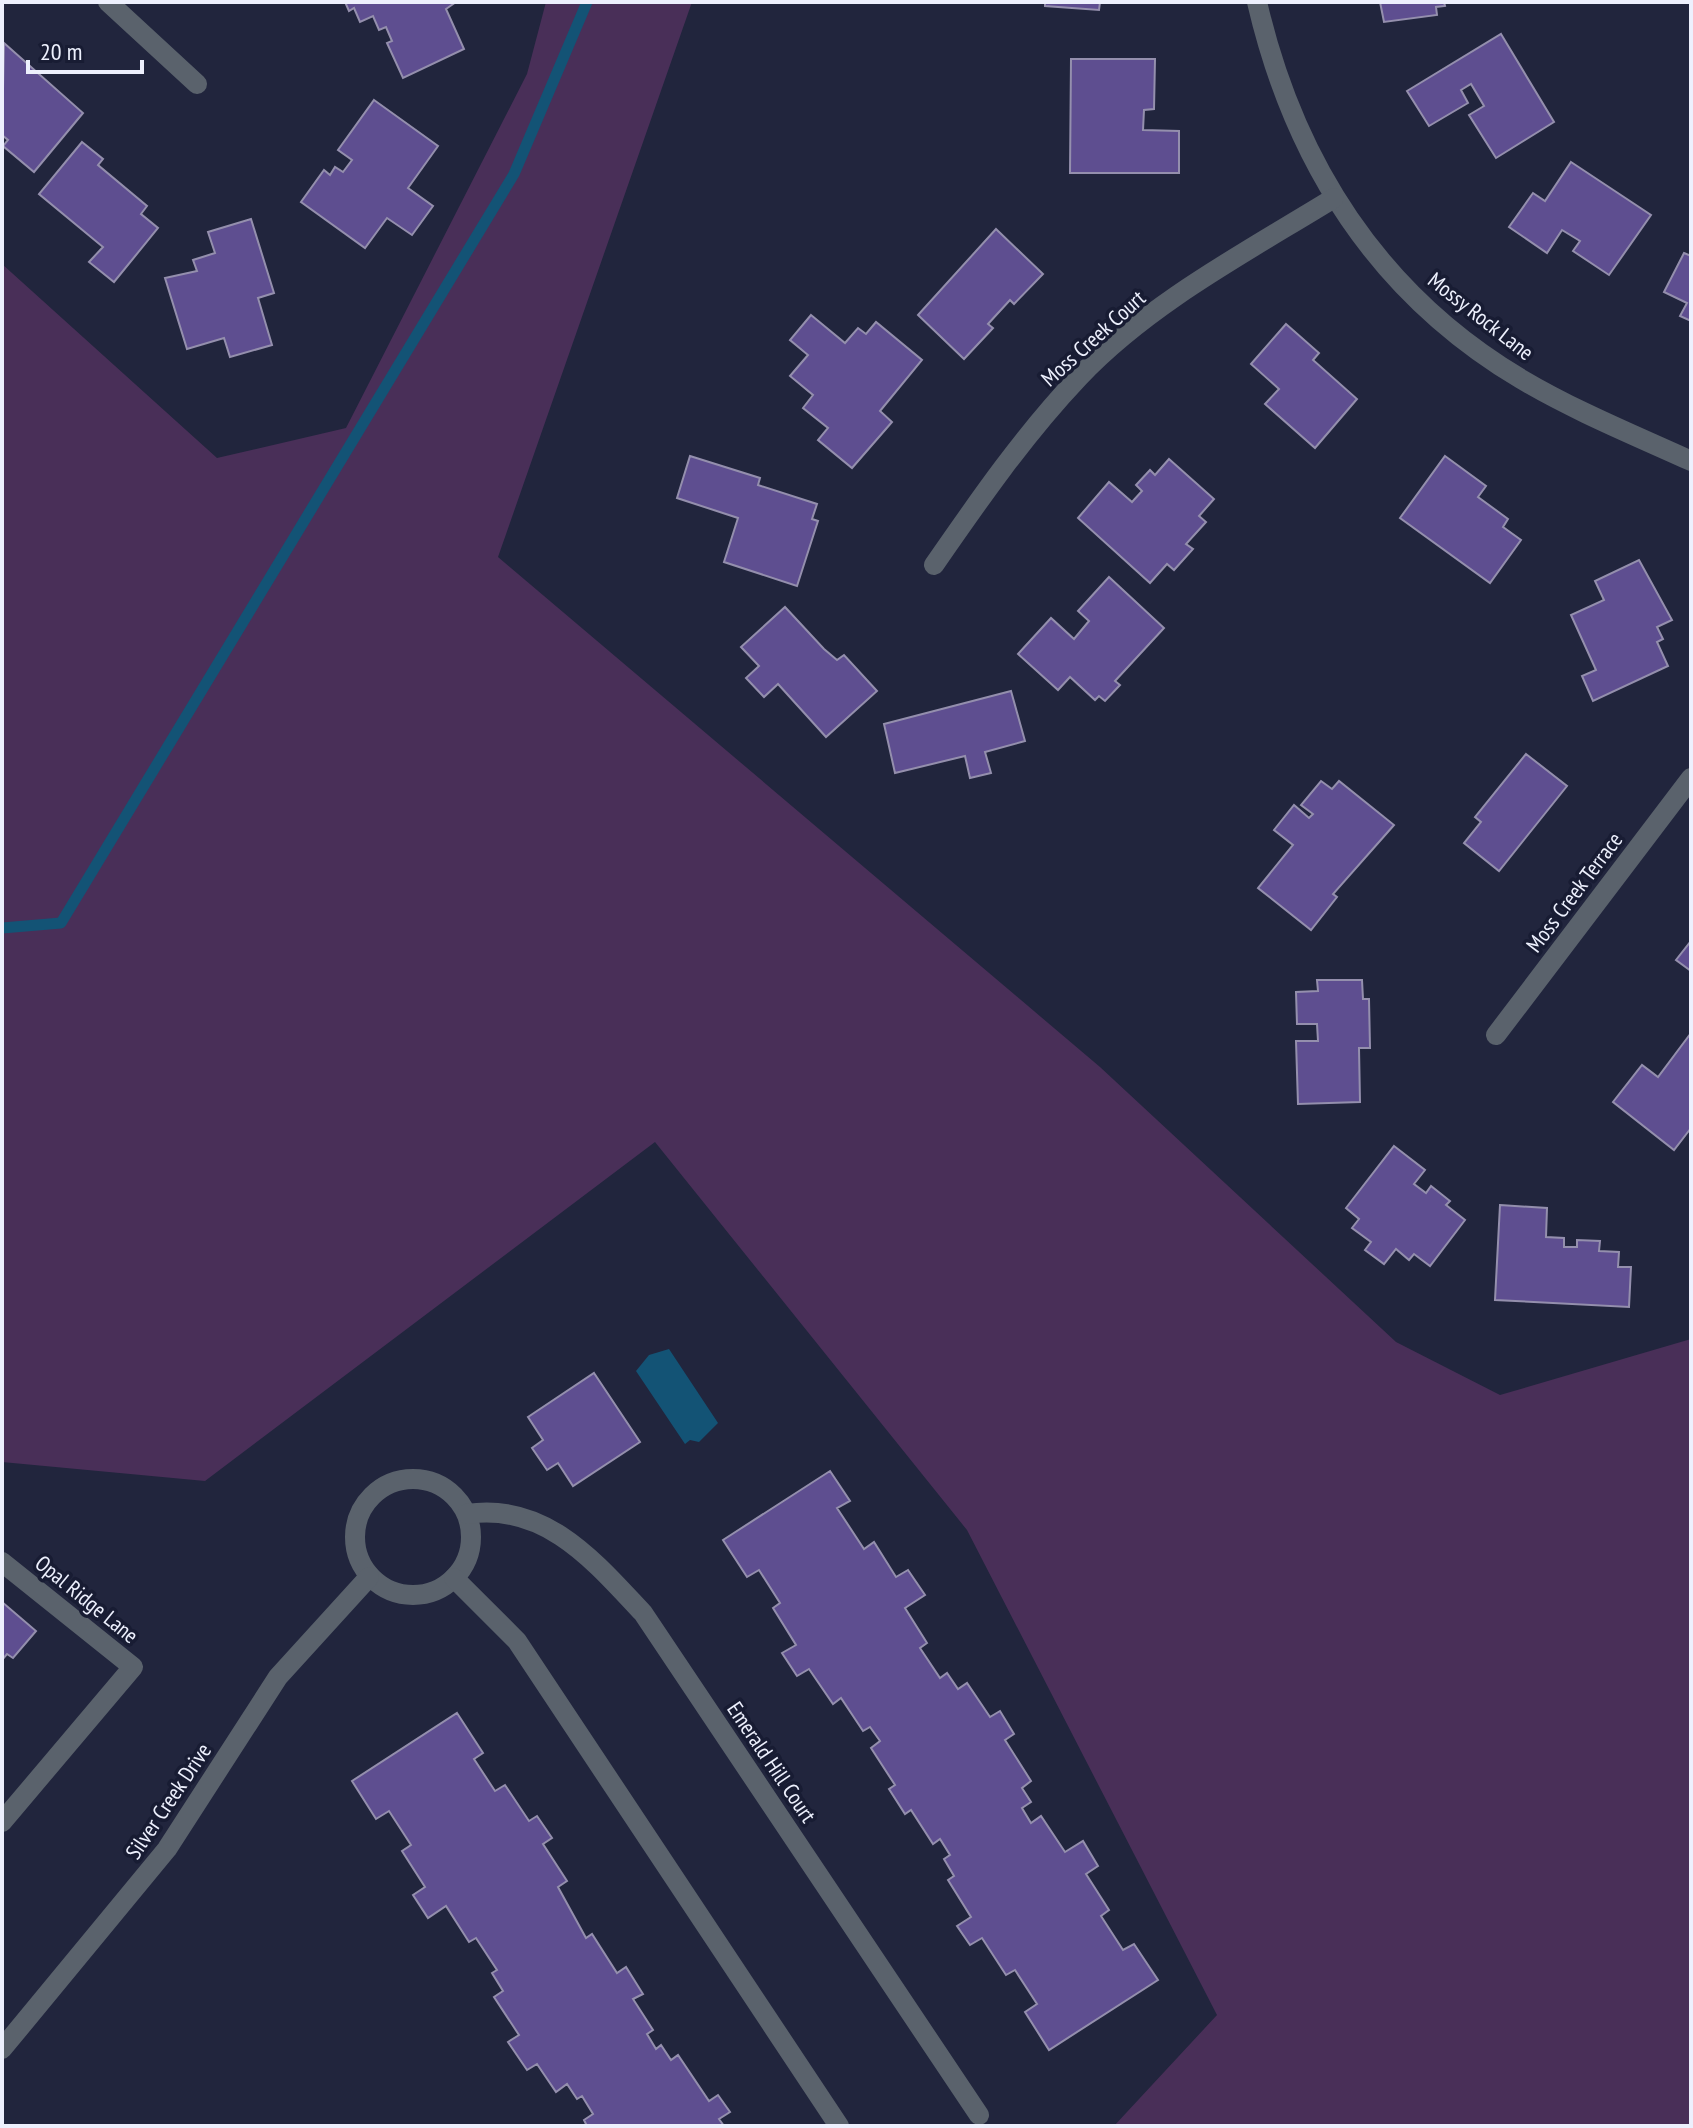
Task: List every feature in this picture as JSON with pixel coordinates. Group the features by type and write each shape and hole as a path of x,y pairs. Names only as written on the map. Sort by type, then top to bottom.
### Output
{"street":[{"path":"108,2 197,84"},
{"name":"Mossy Rock Lane","path":"1257,2 1285,102 1334,198 1398,280 1479,351 1552,396 1691,461"},
{"name":"Moss Creek Court","path":"934,565 998,472 1080,376 1163,305 1334,198"},
{"name":"Moss Creek Terrace","path":"1496,1035 1691,778"},
{"path":"426,1480 451,1493 467,1514 471,1548 465,1565 439,1590 421,1596 402,1596 384,1589 369,1577 359,1562 354,1534 362,1507 374,1493 390,1483 426,1480"},
{"name":"Emerald Hill Court","path":"467,1514 490,1511 528,1517 576,1543 643,1613 979,2115"},
{"name":"Opal Ridge Lane","path":"2,1562 133,1667 2,1822"},
{"name":"Silver Creek Drive","path":"2,2049 167,1849 278,1677 369,1577"},
{"path":"454,1578 517,1641 839,2126"}],"shaded area":[{"path":"546,2 692,2 498,557 1100,1067 1396,1342 1500,1395 1691,1339 1691,2126 1114,2126 1217,2015 967,1530 655,1142 205,1481 2,1462 2,264 217,458 346,428 527,74"}],"water":[{"path":"669,1349 718,1423 699,1442 690,1440 685,1444 636,1371 649,1355"}],"building":[{"path":"345,2 456,2 446,9 464,49 403,78 387,43 392,41 386,27 379,30 373,16 360,22 354,8 349,11"},
{"path":"1045,2 1100,2 1099,10 1045,6"},
{"path":"1380,2 1444,2 1445,6 1436,7 1437,15 1384,22"},
{"path":"1501,34 1554,122 1496,158 1469,115 1484,106 1471,84 1461,90 1468,103 1429,126 1407,91"},
{"path":"4,43 83,113 34,172 3,146 8,140 2,135"},
{"path":"1071,59 1155,59 1154,109 1144,110 1143,130 1179,131 1179,173 1070,173"},
{"path":"374,100 438,146 408,188 433,206 412,235 387,218 365,248 301,202 324,170 330,175 335,167 343,172 352,160 338,150"},
{"path":"82,142 103,159 98,165 147,206 141,214 158,228 114,282 89,262 103,247 39,194"},
{"path":"1571,162 1651,215 1609,275 1573,251 1580,241 1562,230 1547,253 1509,227 1533,193 1545,201"},
{"path":"251,219 274,293 258,298 272,345 230,357 224,338 187,349 165,278 197,271 193,260 215,253 208,232"},
{"path":"996,229 1043,274 1014,304 1010,300 988,324 993,328 964,359 918,315"},
{"path":"1684,253 1691,256 1691,321 1680,316 1687,303 1664,292"},
{"path":"811,315 845,343 858,328 866,334 876,322 922,360 880,411 892,422 852,468 818,440 828,428 803,408 813,395 790,376 808,355 790,340"},
{"path":"1286,324 1319,353 1313,360 1357,399 1315,448 1265,404 1279,389 1251,364"},
{"path":"690,456 760,478 758,485 817,504 812,519 818,521 797,586 724,562 738,518 677,498"},
{"path":"1445,456 1486,486 1478,497 1508,519 1503,527 1521,540 1490,583 1400,518"},
{"path":"1169,459 1214,499 1199,516 1206,522 1186,544 1193,549 1174,570 1167,564 1150,583 1078,518 1109,482 1132,502 1142,491 1136,485 1150,470 1155,475"},
{"path":"1639,560 1672,620 1657,627 1663,639 1657,642 1668,666 1593,701 1582,676 1596,670 1571,615 1604,600 1595,581"},
{"path":"1109,577 1164,628 1115,681 1120,685 1105,701 1099,696 1095,700 1070,677 1058,690 1018,654 1051,618 1074,639 1089,621 1078,611"},
{"path":"785,607 824,649 837,660 844,655 877,691 826,737 778,684 764,697 746,678 759,666 741,647"},
{"path":"1011,691 1025,741 985,752 991,773 970,778 965,756 895,773 884,724"},
{"path":"1526,754 1567,786 1499,871 1464,843 1481,822 1475,817"},
{"path":"1321,781 1332,789 1339,781 1394,825 1333,894 1337,897 1311,930 1258,888 1293,845 1274,830 1294,805 1309,818 1313,814 1301,805"},
{"path":"1691,941 1691,971 1676,960"},
{"path":"1317,980 1362,980 1363,999 1369,999 1370,1048 1359,1048 1360,1102 1298,1104 1296,1041 1318,1041 1317,1024 1297,1024 1296,992 1318,991"},
{"path":"1691,1033 1691,1128 1674,1150 1613,1102 1642,1065 1658,1077"},
{"path":"1394,1146 1425,1170 1414,1184 1426,1193 1431,1186 1450,1201 1446,1205 1465,1220 1430,1266 1414,1254 1409,1260 1396,1249 1384,1264 1365,1250 1371,1242 1352,1228 1359,1219 1346,1208"},
{"path":"1500,1205 1547,1208 1546,1237 1564,1238 1564,1247 1577,1247 1577,1240 1600,1241 1599,1251 1619,1252 1618,1267 1631,1267 1629,1307 1495,1300"},
{"path":"594,1373 640,1442 573,1486 558,1463 547,1470 532,1448 543,1440 528,1417"},
{"path":"830,1471 850,1501 837,1508 864,1549 874,1542 896,1577 908,1570 925,1595 905,1608 927,1643 920,1648 940,1678 947,1673 958,1689 967,1683 990,1717 1000,1711 1014,1734 1005,1740 1031,1781 1022,1788 1031,1802 1022,1808 1031,1823 1041,1816 1065,1852 1083,1841 1098,1866 1086,1874 1109,1910 1101,1916 1123,1950 1134,1944 1158,1980 1049,2050 1025,2012 1037,2004 1015,1970 1006,1975 982,1938 970,1945 957,1926 971,1917 948,1880 954,1876 944,1859 950,1855 940,1839 933,1844 911,1810 905,1814 889,1789 895,1785 871,1748 880,1741 870,1727 863,1731 841,1698 833,1704 809,1669 797,1676 782,1653 796,1645 773,1608 780,1603 759,1570 747,1577 723,1540"},
{"path":"2,1602 36,1631 13,1658 7,1654 2,1660"},
{"path":"457,1713 483,1753 474,1759 495,1791 505,1785 529,1821 537,1816 552,1838 543,1844 567,1881 558,1887 586,1938 592,1934 617,1973 626,1967 643,1994 633,1999 653,2030 647,2034 656,2049 661,2045 671,2060 678,2055 709,2101 718,2095 730,2112 719,2119 724,2126 587,2126 584,2120 593,2114 582,2096 577,2099 567,2084 556,2092 537,2064 527,2070 508,2042 519,2035 494,1997 503,1991 492,1973 497,1970 476,1938 469,1942 446,1906 428,1918 413,1895 425,1887 402,1851 411,1845 389,1811 376,1819 352,1781"}],"waterway":[{"path":"2,928 61,923 514,174 587,2"}]}
